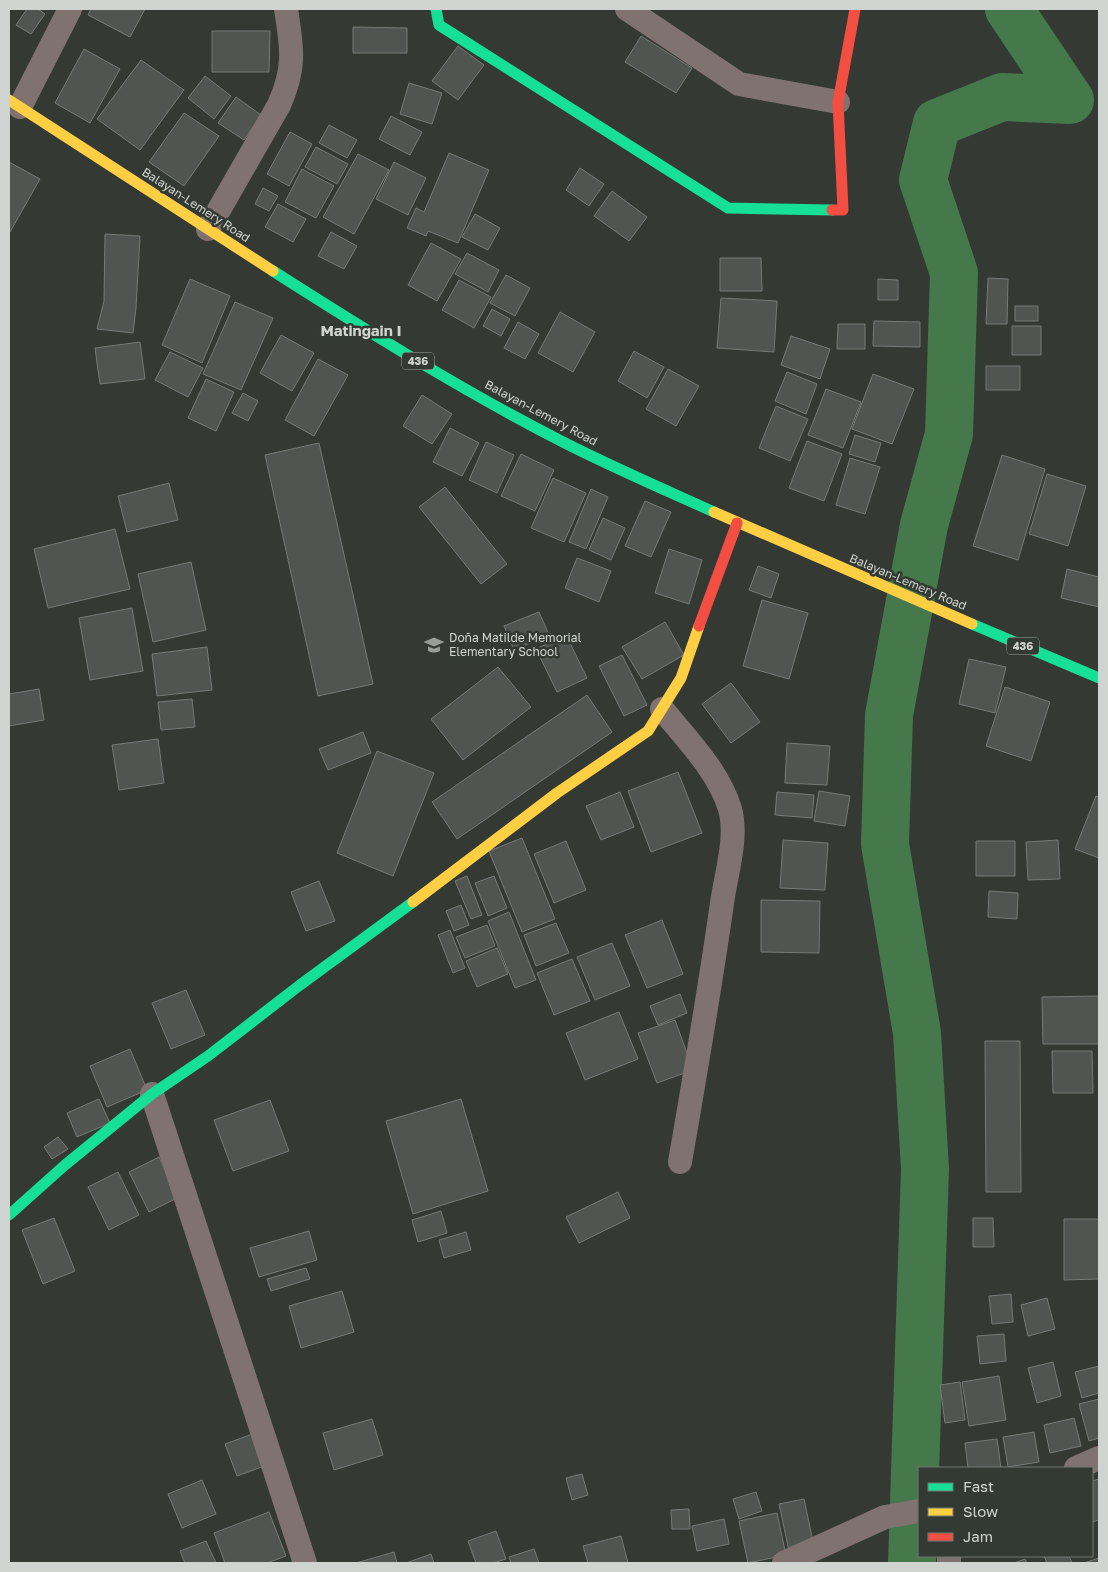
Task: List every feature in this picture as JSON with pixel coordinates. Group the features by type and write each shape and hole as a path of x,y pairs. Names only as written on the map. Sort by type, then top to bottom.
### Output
{"street":[{"path":"14,104 70,9"},
{"path":"208,229 280,105 288,85 292,66 286,9"},
{"path":"436,9 439,25 728,208 843,210 838,102 856,9"},
{"path":"627,9 739,84 838,102"},
{"name":"Balayan-Lemery Road","path":"14,104 360,327 448,379 563,442 737,523 1099,678"},
{"path":"9,1215 65,1165 152,1094 208,1056 557,792 648,731 681,678 737,523"},
{"path":"662,709 696,750 722,788 730,810 733,835 713,969 680,1162"},
{"path":"152,1094 306,1563"},
{"path":"1078,1467 1099,1458"},
{"path":"784,1563 884,1517 915,1511"}],"building":[{"path":"27,9 38,9 45,14 31,34 16,25"},
{"path":"91,9 145,9 130,37 88,15"},
{"path":"353,27 407,28 407,53 353,53"},
{"path":"212,31 270,31 269,72 212,72"},
{"path":"641,36 692,68 676,93 625,62"},
{"path":"458,46 484,65 458,100 432,81"},
{"path":"84,49 120,69 90,123 55,103"},
{"path":"141,60 184,90 140,150 97,119"},
{"path":"205,76 231,96 214,119 188,98"},
{"path":"409,83 442,93 432,124 400,114"},
{"path":"236,97 261,115 244,140 218,123"},
{"path":"184,113 219,136 184,186 149,162"},
{"path":"391,116 422,132 410,155 379,139"},
{"path":"329,125 357,140 347,158 319,143"},
{"path":"290,132 312,144 289,186 267,174"},
{"path":"316,147 348,164 337,184 305,167"},
{"path":"449,153 489,170 458,243 428,231 426,236 407,228 416,208 424,212"},
{"path":"358,154 389,170 354,234 323,217"},
{"path":"9,162 40,179 10,232 9,231"},
{"path":"394,162 426,178 408,215 376,199"},
{"path":"580,168 604,184 589,206 566,190"},
{"path":"302,169 334,186 316,218 285,202"},
{"path":"263,188 278,196 269,211 255,204"},
{"path":"612,191 647,217 629,241 594,216"},
{"path":"278,204 306,219 293,242 265,227"},
{"path":"475,214 500,228 488,250 462,237"},
{"path":"331,232 357,246 344,269 318,256"},
{"path":"105,234 140,236 133,333 97,329 104,301"},
{"path":"431,243 461,259 437,301 408,285"},
{"path":"467,253 499,270 488,292 455,274"},
{"path":"720,258 761,258 762,291 720,291"},
{"path":"506,275 530,288 515,316 490,303"},
{"path":"988,278 1008,279 1007,324 986,324"},
{"path":"190,279 230,296 202,363 162,345"},
{"path":"878,279 898,280 898,300 878,300"},
{"path":"459,280 491,297 474,328 442,310"},
{"path":"721,298 777,301 774,352 717,348"},
{"path":"235,302 273,318 241,390 203,374"},
{"path":"1015,306 1038,306 1038,321 1015,321"},
{"path":"492,309 510,319 501,336 483,326"},
{"path":"560,312 595,332 573,372 538,353"},
{"path":"874,321 920,322 920,347 873,346"},
{"path":"518,322 539,334 525,359 504,348"},
{"path":"838,324 865,324 865,349 837,349"},
{"path":"1012,326 1041,326 1041,355 1012,355"},
{"path":"281,335 314,353 292,391 260,373"},
{"path":"791,336 830,349 820,379 781,365"},
{"path":"140,342 145,379 100,384 95,348"},
{"path":"634,351 664,367 647,398 618,381"},
{"path":"170,352 203,368 188,397 155,380"},
{"path":"318,359 348,375 314,436 285,420"},
{"path":"986,366 1020,366 1020,390 986,390"},
{"path":"668,369 699,386 676,426 646,409"},
{"path":"787,372 817,384 806,414 775,401"},
{"path":"873,374 914,389 892,444 852,429"},
{"path":"206,379 234,392 216,431 188,418"},
{"path":"826,389 861,402 843,448 808,435"},
{"path":"243,393 258,401 248,421 232,413"},
{"path":"422,395 452,414 432,444 403,426"},
{"path":"776,406 808,419 790,461 759,448"},
{"path":"450,428 479,443 462,476 433,462"},
{"path":"855,435 881,443 875,462 849,454"},
{"path":"807,441 842,454 824,501 789,488"},
{"path":"486,442 514,455 497,493 469,480"},
{"path":"319,443 373,684 318,696 265,455"},
{"path":"521,454 554,470 535,511 501,496"},
{"path":"1002,455 1045,469 1018,560 973,546"},
{"path":"850,458 880,467 865,514 836,505"},
{"path":"1047,474 1086,486 1068,546 1029,534"},
{"path":"553,478 586,493 564,542 531,528"},
{"path":"169,483 178,520 127,532 118,496"},
{"path":"445,487 507,564 481,584 419,507"},
{"path":"591,489 608,497 586,549 569,542"},
{"path":"645,501 671,512 651,557 625,546"},
{"path":"603,518 625,528 611,560 589,550"},
{"path":"115,529 130,589 48,608 34,549"},
{"path":"669,549 702,560 689,604 655,593"},
{"path":"577,558 611,571 599,602 565,588"},
{"path":"191,562 206,630 153,642 138,574"},
{"path":"758,566 779,574 771,598 749,590"},
{"path":"1067,569 1099,577 1099,607 1061,598"},
{"path":"762,600 808,613 789,679 743,666"},
{"path":"132,608 143,671 90,680 79,618"},
{"path":"539,612 549,635 514,650 504,626"},
{"path":"665,622 684,655 642,679 622,647"},
{"path":"566,635 587,678 557,692 536,649"},
{"path":"207,647 212,690 157,696 152,654"},
{"path":"622,655 647,705 624,716 599,666"},
{"path":"969,659 1006,667 995,713 959,704"},
{"path":"498,667 531,707 463,760 431,719"},
{"path":"731,683 760,722 731,743 702,704"},
{"path":"1005,687 1050,702 1031,761 986,746"},
{"path":"39,689 44,720 9,726 9,694"},
{"path":"587,695 612,732 457,839 432,802"},
{"path":"192,699 195,727 161,730 158,702"},
{"path":"363,732 371,753 328,770 319,749"},
{"path":"158,739 164,783 119,790 112,745"},
{"path":"787,743 830,746 827,785 785,783"},
{"path":"377,751 434,773 393,876 337,853"},
{"path":"678,772 702,833 651,852 628,791"},
{"path":"819,791 850,796 845,826 814,821"},
{"path":"620,792 634,827 601,840 586,806"},
{"path":"777,792 814,795 812,818 775,815"},
{"path":"1096,796 1099,797 1099,858 1075,849"},
{"path":"522,838 555,919 522,932 489,851"},
{"path":"783,840 828,843 825,890 780,888"},
{"path":"1058,840 1060,879 1028,880 1026,842"},
{"path":"566,841 586,890 554,903 534,854"},
{"path":"976,841 1015,841 1015,876 976,876"},
{"path":"467,876 482,915 471,919 455,881"},
{"path":"494,876 507,908 488,916 475,883"},
{"path":"319,881 335,921 306,931 291,892"},
{"path":"989,891 1018,893 1017,919 988,917"},
{"path":"761,900 820,901 819,953 761,952"},
{"path":"461,905 469,925 454,931 446,911"},
{"path":"509,912 536,980 515,988 488,921"},
{"path":"662,920 683,974 647,988 625,935"},
{"path":"556,923 569,953 536,966 524,935"},
{"path":"487,925 495,946 465,958 456,937"},
{"path":"450,930 465,968 453,973 438,935"},
{"path":"612,943 630,986 595,1000 577,957"},
{"path":"497,948 508,974 477,987 466,961"},
{"path":"572,959 590,1001 554,1015 537,973"},
{"path":"186,990 205,1035 171,1049 152,1003"},
{"path":"680,994 687,1013 658,1025 650,1006"},
{"path":"1099,996 1099,1044 1043,1044 1042,997"},
{"path":"619,1012 638,1059 585,1080 566,1033"},
{"path":"675,1020 693,1070 657,1083 638,1033"},
{"path":"985,1041 1020,1041 1021,1192 986,1192"},
{"path":"130,1049 147,1090 107,1107 90,1066"},
{"path":"1052,1051 1092,1051 1093,1093 1053,1093"},
{"path":"99,1099 110,1123 77,1137 67,1113"},
{"path":"461,1099 488,1191 413,1214 386,1121"},
{"path":"270,1100 289,1151 233,1171 214,1120"},
{"path":"58,1137 68,1149 52,1159 44,1147"},
{"path":"159,1157 179,1197 149,1212 129,1172"},
{"path":"118,1172 139,1215 109,1230 88,1187"},
{"path":"618,1192 630,1218 579,1243 566,1217"},
{"path":"441,1211 447,1233 418,1242 412,1220"},
{"path":"54,1218 75,1271 43,1284 22,1230"},
{"path":"973,1218 993,1218 994,1247 973,1247"},
{"path":"1064,1219 1099,1219 1099,1279 1064,1280"},
{"path":"309,1231 317,1260 259,1277 250,1248"},
{"path":"466,1232 471,1250 444,1258 439,1240"},
{"path":"306,1268 310,1279 271,1291 267,1279"},
{"path":"342,1291 354,1332 301,1348 289,1306"},
{"path":"1011,1294 1013,1322 992,1324 989,1296"},
{"path":"1047,1298 1055,1329 1028,1336 1021,1305"},
{"path":"1004,1334 1006,1361 980,1364 977,1336"},
{"path":"1053,1362 1061,1396 1037,1403 1028,1368"},
{"path":"1099,1366 1099,1393 1082,1398 1075,1372"},
{"path":"999,1376 1006,1420 969,1426 962,1382"},
{"path":"960,1382 965,1420 945,1423 940,1385"},
{"path":"1099,1399 1099,1438 1089,1441 1079,1404"},
{"path":"1074,1418 1081,1446 1050,1453 1044,1425"},
{"path":"372,1419 383,1455 334,1470 323,1433"},
{"path":"258,1432 270,1464 237,1476 225,1444"},
{"path":"1034,1432 1039,1462 1008,1467 1003,1437"},
{"path":"997,1439 1001,1467 968,1467 965,1443"},
{"path":"582,1474 588,1495 572,1500 566,1478"},
{"path":"1099,1479 1099,1520 1093,1522 1093,1481"},
{"path":"202,1480 216,1514 182,1528 168,1494"},
{"path":"756,1492 762,1511 739,1519 733,1499"},
{"path":"804,1499 814,1546 789,1551 779,1504"},
{"path":"689,1509 690,1529 672,1529 671,1510"},
{"path":"269,1512 286,1556 267,1563 225,1563 214,1533"},
{"path":"777,1513 786,1555 748,1563 739,1521"},
{"path":"724,1519 729,1544 697,1551 692,1526"},
{"path":"496,1531 506,1559 493,1563 476,1563 468,1541"},
{"path":"621,1536 628,1563 588,1563 583,1546"},
{"path":"206,1541 216,1563 185,1563 180,1551"},
{"path":"534,1549 539,1563 511,1563 509,1557"},
{"path":"394,1552 397,1563 356,1563"},
{"path":"431,1554 434,1563 406,1563"},
{"path":"1044,1557 1069,1557 1072,1563 1047,1563"},
{"path":"1099,1558 1099,1563 1084,1563"},
{"path":"1025,1559 1027,1563 1014,1563"}],"waterway":[{"path":"912,1563 925,1169 917,1033 885,844 889,715 924,525 949,434 954,273 923,180 937,123 1002,97 1070,100 1009,9"}],"traffic: fast":[{"path":"436,9 439,25 728,208 832,210"},
{"path":"273,271 416,360 489,402 563,442 714,512"},
{"path":"972,624 1099,678"},
{"path":"9,1215 65,1165 152,1094 208,1056 300,985 413,902"}],"traffic: slow":[{"path":"9,100 273,271"},
{"path":"714,512 972,624"},
{"path":"413,902 557,793 648,731 681,678 699,626"}],"traffic: jam":[{"path":"832,210 843,210 838,102 855,9"},
{"path":"699,626 737,523"}],"place":[{"name":"Doña Matilde Memorial Elementary School","path":"434,645"}],"district":[{"name":"Matingain I","path":"361,331"}]}
